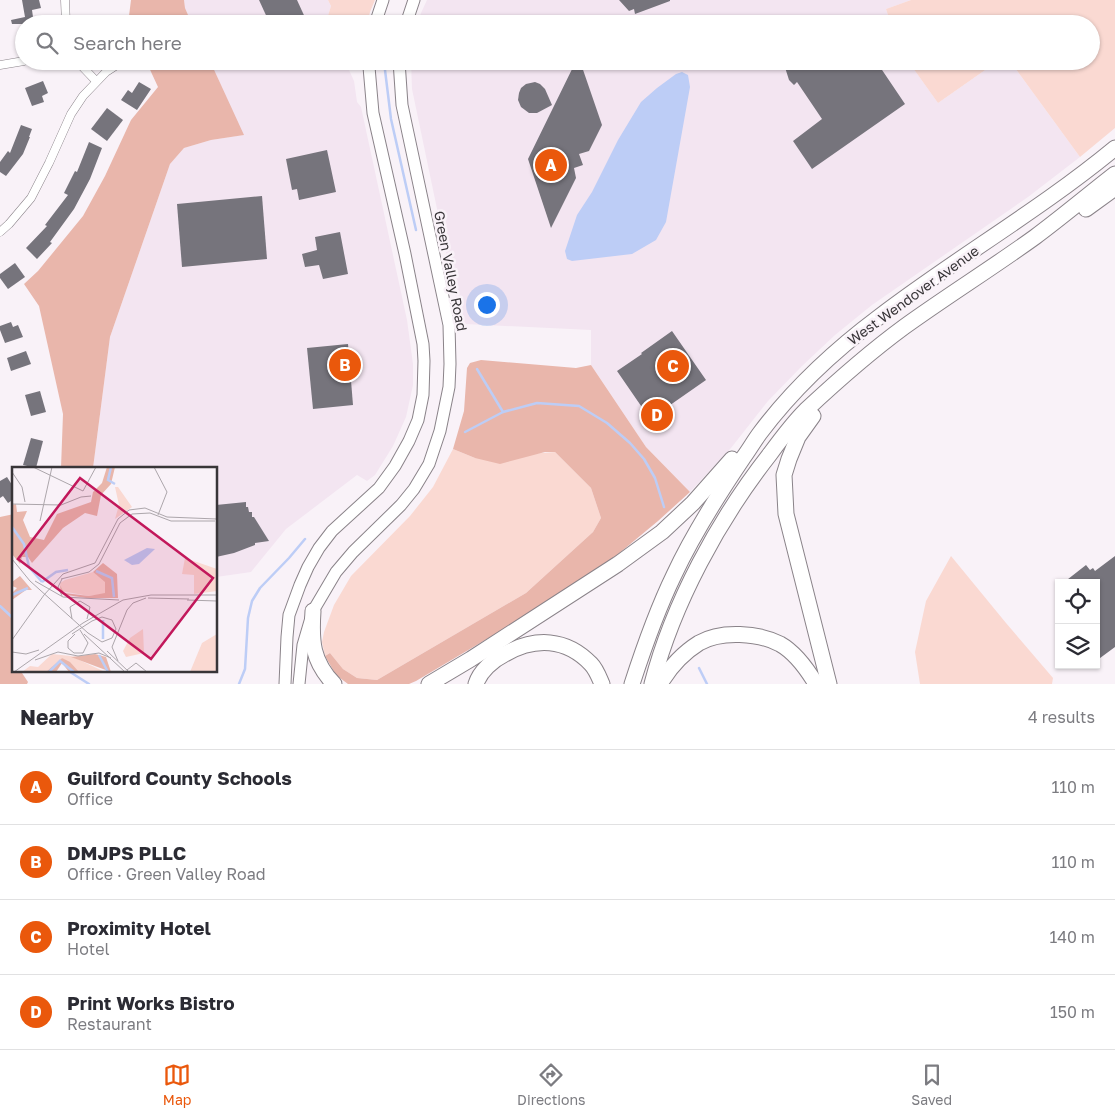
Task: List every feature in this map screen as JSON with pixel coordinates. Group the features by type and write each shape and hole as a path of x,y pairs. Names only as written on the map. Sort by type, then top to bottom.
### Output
{"highway":[{"name":"West Wendover Avenue","path":"632,684 648,637 678,567 693,538 712,505 759,434 802,385 860,331 910,294 1047,200 1115,148"},
{"name":"West Wendover Avenue","path":"652,684 669,631 699,565 719,528 741,493 776,445 800,418 874,350 1036,236 1115,174"},
{"path":"1036,236 1081,213 1115,188"},
{"path":"829,684 786,514 784,475 798,437 842,378"},
{"path":"429,684 618,564 662,532 693,504 736,456 759,434"},
{"path":"313,611 313,648 320,666 334,684"},
{"path":"660,684 681,655 701,642 725,634 746,634 764,638 781,645 794,654 803,664 816,684"},
{"path":"476,684 485,669 497,658 526,644 538,642 562,644 577,652 592,665 602,684"}],"main road":[{"path":"378,15 383,0"},
{"path":"409,15 414,0"},
{"path":"285,684 289,616 308,567 332,531 379,488 395,466 418,420 423,395 423,344 373,113 369,70"},
{"name":"Green Valley Road","path":"299,684 303,645 313,611 336,572 414,489 429,464 440,430 449,387 449,325 402,105 399,70"}],"street":[{"path":"65,0 66,15"},
{"path":"0,65 15,62"},
{"path":"86,70 96,81"},
{"path":"0,232 31,198 72,114 83,96 96,81 109,70"}],"shaded area":[{"path":"131,0 184,0 188,15 129,15"},
{"path":"184,0 328,0 331,6 328,15 188,15"},
{"path":"328,0 375,0 369,15 328,15 331,6"},
{"path":"427,0 911,0 886,9 888,15 420,15"},
{"path":"911,0 1115,0 1115,128 1080,157 1017,70 1100,70 1100,15 888,15 886,9"},
{"path":"150,70 214,70 244,135 211,140 184,148 170,164 110,337 93,467 61,467 63,414 39,306 24,284 38,271 83,216 105,176 131,120 158,87"},
{"path":"214,70 349,70 354,81 357,102 361,107 407,320 413,364 413,385 406,417 393,446 375,475 367,481 357,475 286,529 251,572 218,577 218,467 93,467 110,337 170,164 184,148 211,140 243,135"},
{"path":"411,70 914,70 938,103 985,70 1017,70 1080,157 1028,197 872,305 835,335 768,401 731,448 690,492 646,447 591,365 591,330 465,324 460,319 412,89"},
{"path":"914,70 985,70 938,103"},
{"path":"481,360 576,368 591,365 646,447 690,492 611,560 519,620 416,681 409,684 348,684 336,675 325,656 330,653 343,669 357,678 377,680 526,593 593,532 601,518 591,488 555,452 545,452 500,464 475,458 453,449 464,411 467,368 470,363"},
{"path":"453,449 475,458 555,452 591,488 601,518 593,532 526,593 377,680 357,678 343,669 330,653 325,656 322,642 334,605 351,576 410,516 433,487"},
{"path":"12,514 12,672 21,672 28,682 27,684 0,684 0,517"},
{"path":"951,556 1053,678 1052,684 920,684 915,652 926,601"}],"water":[{"path":"682,72 688,75 690,87 666,222 656,240 632,254 572,261 567,259 565,251 577,215 592,192 618,140 641,102 676,74"}],"building":[{"path":"22,0 39,0 41,8 32,10 33,15 25,15"},
{"path":"259,0 297,0 304,15 266,15"},
{"path":"619,0 670,1 635,14 634,9 629,11"},
{"path":"15,19 15,24 12,24 11,20"},
{"path":"572,70 583,70 602,125 589,151 579,154 583,165 574,168 576,178 551,228 528,159"},
{"path":"786,70 882,70 905,104 812,169 793,141 822,119 797,82 794,85 789,80"},
{"path":"43,81 48,93 42,96 44,102 32,106 25,88"},
{"path":"139,82 151,89 137,110 121,100 128,90 132,93"},
{"path":"535,82 545,89 552,105 537,113 529,113 521,107 518,100 519,93 526,84"},
{"path":"107,108 123,120 107,141 91,129"},
{"path":"21,125 32,129 30,137 23,154 6,176 0,172 0,162 8,151 10,153"},
{"path":"89,142 102,148 90,179 74,209 50,242 52,243 37,259 26,248 47,226 45,225 68,195 64,193 75,171 77,172"},
{"path":"327,150 336,192 299,200 297,189 292,190 286,159"},
{"path":"262,196 267,259 182,267 177,204"},
{"path":"340,232 348,274 323,279 319,265 305,267 302,254 317,250 315,237"},
{"path":"15,263 25,277 8,289 0,278 0,274"},
{"path":"11,322 13,327 18,325 23,337 5,343 0,326"},
{"path":"672,331 706,380 663,410 672,422 659,432 617,371"},
{"path":"348,344 353,405 313,409 307,348"},
{"path":"26,351 31,364 11,371 7,358"},
{"path":"40,391 46,412 31,416 25,395"},
{"path":"31,438 43,441 36,467 23,465"},
{"path":"7,477 12,485 12,500 8,503 3,496 0,498 0,481"},
{"path":"246,502 246,507 248,507 249,512 252,512 252,517 254,517 269,541 255,543 255,545 234,553 218,557 218,505"},
{"path":"1115,556 1115,647 1100,658 1100,579 1068,579 1086,565 1090,570 1093,568 1095,571"}],"waterway":[{"path":"385,70 391,119 416,230"},
{"path":"477,369 503,412"},
{"path":"465,432 503,412 537,403 579,406 607,423 630,443 644,459 655,478 664,507"},
{"path":"239,684 245,669 248,618 252,601 260,588 305,539"},
{"path":"0,606 12,617"},
{"path":"699,668 707,684"},
{"path":"70,672 89,684"}],"place":[{"name":"Guilford County Schools","path":"551,165"},
{"name":"DMJPS PLLC","path":"345,365"},
{"name":"Proximity Hotel","path":"673,366"},
{"name":"Print Works Bistro","path":"657,415"}]}
